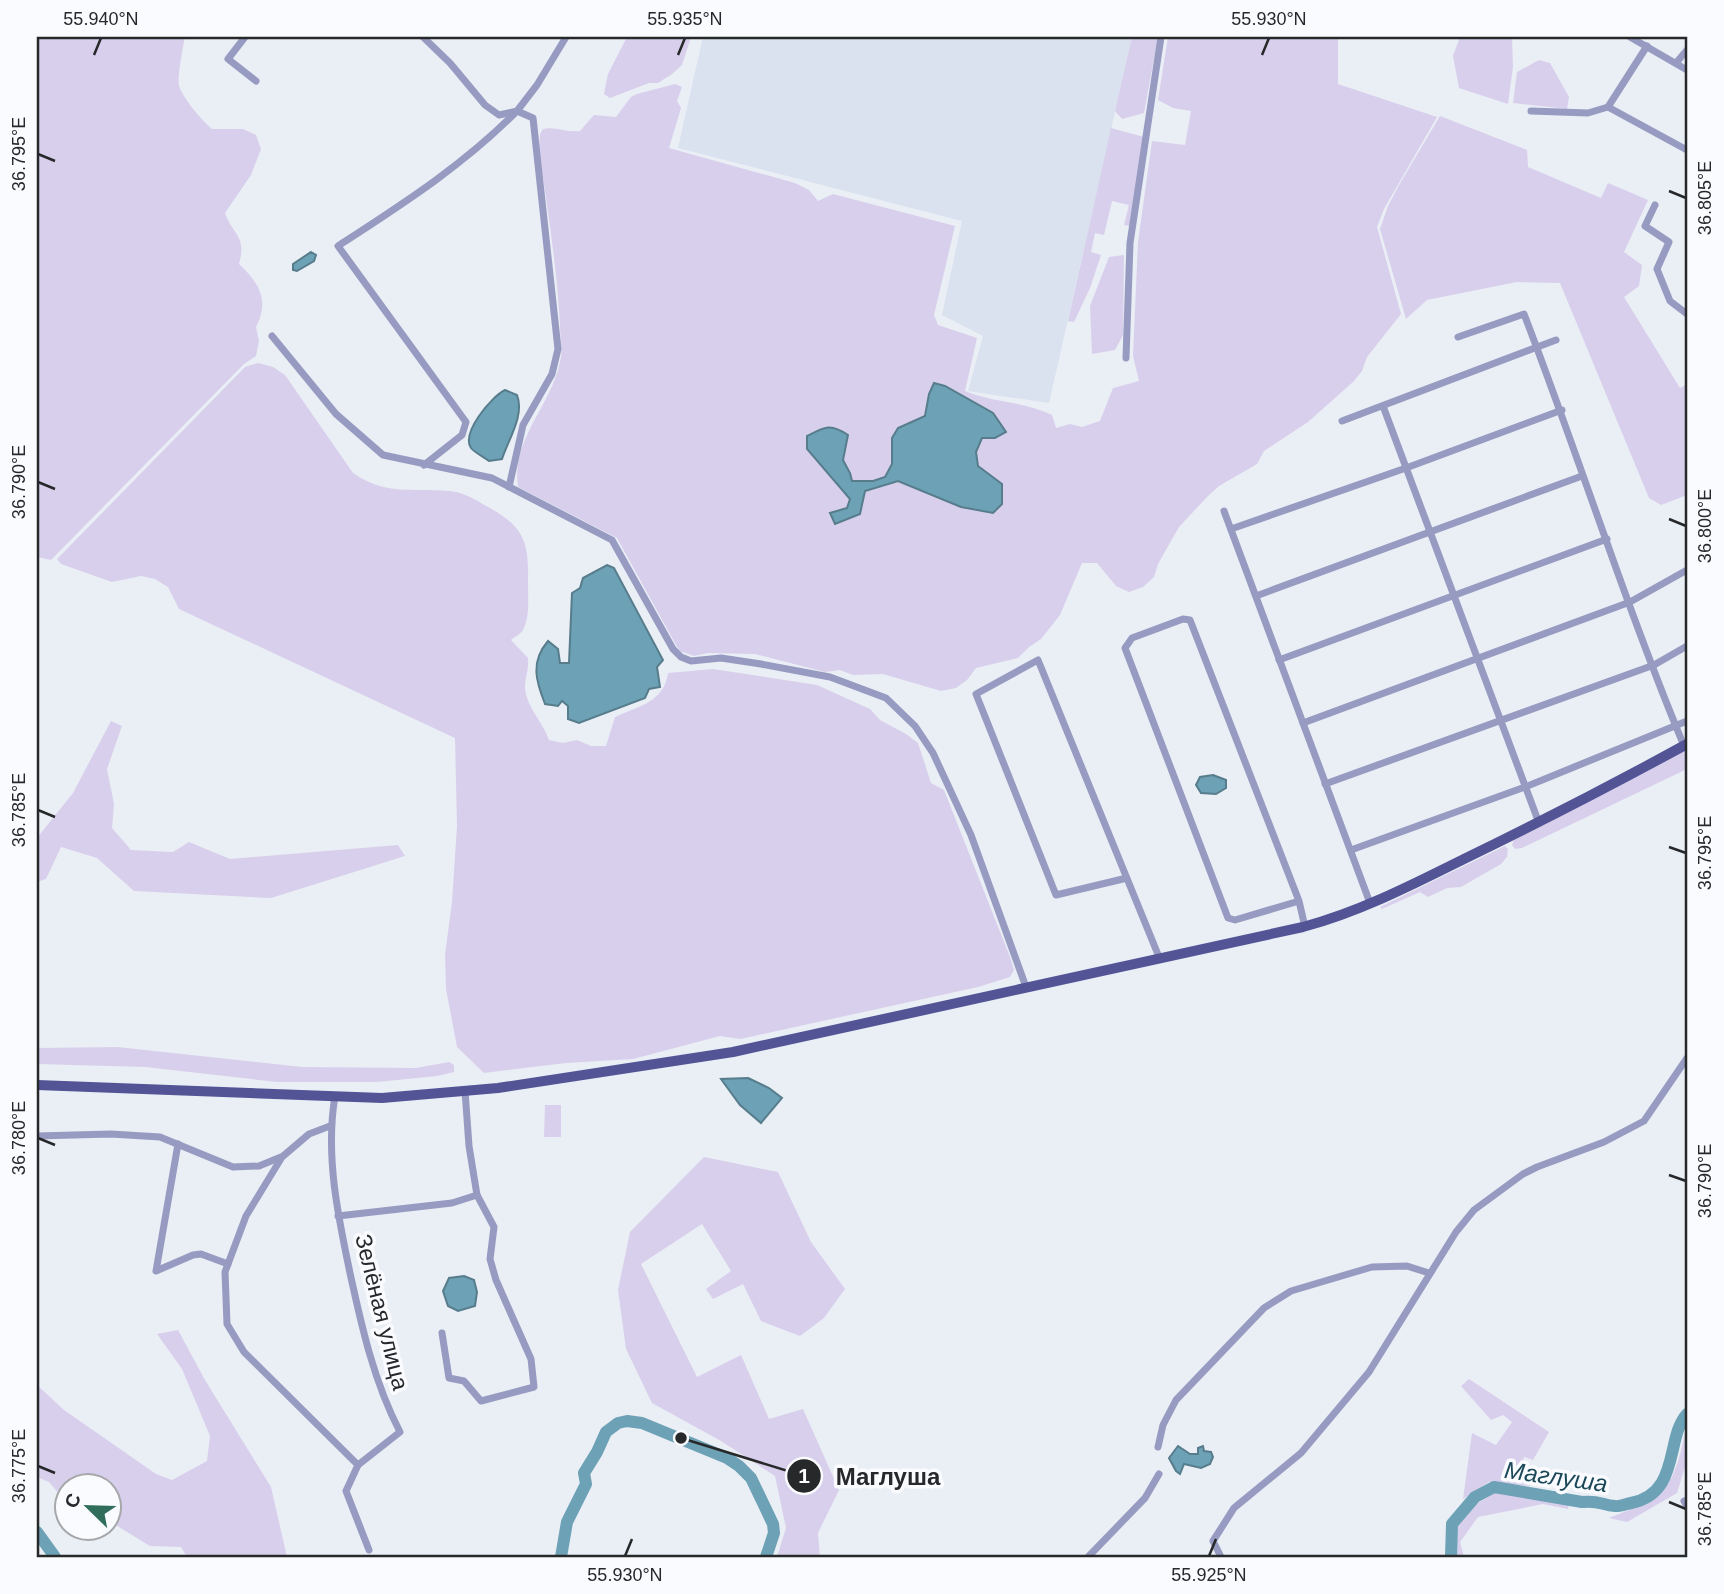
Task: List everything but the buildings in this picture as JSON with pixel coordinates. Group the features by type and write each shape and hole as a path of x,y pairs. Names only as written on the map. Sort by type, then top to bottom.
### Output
{"main road":[{"path":"37,1086 382,1098 465,1091 733,1052 1305,927 1370,903 1539,823 1686,745"}],"street":[{"path":"245,37 228,59 256,81"},
{"path":"423,37 450,63 485,105 499,115 517,111 533,118 558,349 552,374 523,425 509,487"},
{"path":"424,465 462,435 466,422 338,246 414,196 491,138 517,111 566,37"},
{"path":"1126,358 1130,243 1161,37"},
{"path":"1630,37 1687,70"},
{"path":"1531,111 1588,113 1608,107 1647,46"},
{"path":"1676,63 1687,50"},
{"path":"1608,107 1687,150"},
{"path":"1655,205 1645,226 1669,242 1657,269 1670,301 1687,314"},
{"path":"1458,337 1524,314 1562,410 1582,476 1676,727 1686,745"},
{"path":"272,336 336,414 383,455 492,478 612,540 673,649 681,657 691,661 721,658 830,677 886,698 915,726 933,753 971,835 1026,987"},
{"path":"1342,421 1556,340"},
{"path":"1382,405 1539,823"},
{"path":"1231,529 1562,410"},
{"path":"1256,596 1582,476"},
{"path":"1224,511 1370,903"},
{"path":"1279,660 1606,539"},
{"path":"1303,723 1630,602 1687,570"},
{"path":"1299,901 1236,920 1228,918 1125,648 1132,638 1190,620 1299,901 1305,927"},
{"path":"1325,784 1654,665 1687,646"},
{"path":"1127,878 1056,895 976,694 1038,660 1127,878 1158,957"},
{"path":"1351,850 1525,787 1687,721"},
{"path":"1221,1557 1213,1541 1234,1508 1301,1453 1369,1373 1429,1273 1474,1210 1523,1174 1604,1142 1644,1121 1687,1058"},
{"path":"442,1333 449,1378 464,1381 481,1401 534,1387 531,1359 496,1280 490,1259 494,1227 477,1195 469,1146 465,1091"},
{"name":"Зелёная улица","path":"335,1096 330,1126 338,1216 364,1339 386,1404 400,1432 358,1465"},
{"path":"330,1126 309,1134 282,1157 246,1216 225,1272 227,1324 244,1352 358,1465 346,1491 369,1550"},
{"path":"37,1136 160,1137 233,1167 259,1166 282,1157"},
{"path":"178,1143 156,1271 201,1254 228,1264"},
{"path":"338,1216 452,1203 477,1195"},
{"path":"1158,1447 1163,1425 1176,1400 1264,1308 1291,1291 1372,1267 1407,1266 1429,1273"},
{"path":"1088,1557 1145,1498 1159,1474"}],"shaded area":[{"path":"37,37 185,37 179,86 189,103 212,129 243,129 256,135 261,149 251,175 225,213 240,241 239,264 257,285 262,300 256,327 259,341 256,356 244,364 51,560 37,557"},
{"path":"627,37 691,37 682,65 672,74 658,83 649,83 610,98 604,94 608,74"},
{"path":"703,37 1132,37 1049,403 968,391 983,336 942,315 962,221 678,148"},
{"path":"1132,37 1158,37 1144,113 1122,119 1115,111"},
{"path":"1168,37 1338,37 1338,84 1437,117 1384,209 1377,227 1401,314 1367,357 1362,371 1353,382 1308,422 1264,451 1257,464 1219,486 1208,496 1179,527 1158,564 1154,577 1143,587 1129,592 1116,586 1097,563 1082,563 1060,615 1041,639 1018,658 976,668 967,680 956,688 941,691 883,674 853,675 840,670 825,672 755,654 708,653 694,656 680,651 676,645 617,538 518,487 520,453 549,393 561,353 557,281 539,149 543,129 580,131 594,115 616,117 631,97 675,84 682,87 677,101 681,108 669,148 795,183 809,190 818,201 833,194 955,226 934,315 938,325 977,338 965,391 1041,410 1052,415 1056,428 1070,424 1082,427 1100,421 1113,388 1139,381 1133,356 1138,242 1152,141 1185,145 1191,111 1173,108 1158,100","holes":["934,383 945,386 1006,432 995,438 981,438 976,452 978,466 1002,484 918,490 898,481 865,491 835,523 830,513 847,508 850,499 808,450 824,427 837,428 848,435 843,460 852,482 874,481 885,477 892,464 892,438 898,428 925,416"]},
{"path":"1460,37 1512,37 1513,67 1508,104 1459,88 1453,56"},
{"path":"1539,60 1550,63 1569,97 1567,109 1513,103 1517,72"},
{"path":"1440,116 1527,150 1528,167 1601,198 1608,183 1648,200 1624,252 1642,265 1639,286 1624,297 1680,388 1687,384 1687,495 1661,505 1649,498 1560,283 1517,282 1427,300 1406,319 1380,229 1399,185"},
{"path":"1111,128 1144,137 1130,226 1124,225 1129,205 1112,201 1104,235 1095,233 1091,252 1101,255 1090,288 1074,322 1068,321"},
{"path":"1124,255 1123,335 1115,350 1092,354 1090,306 1109,257"},
{"path":"258,363 273,367 285,375 353,473 379,486 461,493 502,515 518,530 526,547 528,607 523,630 511,640 528,658 526,694 549,740 563,743 577,740 591,746 606,746 615,717 656,697 666,683 668,673 713,669 817,685 870,709 880,720 918,743 931,783 944,790 1010,957 1014,970 1010,977 978,987 740,1039 720,1036 633,1059 566,1063 484,1073 457,1047 446,989 445,955 457,826 455,738 179,609 168,587 155,579 141,576 112,582 61,564 57,559 245,367"},
{"path":"111,721 122,726 107,769 114,804 112,828 131,850 173,852 189,842 230,859 398,845 405,856 271,898 134,891 97,858 61,847 46,879 37,882 37,838 73,793"},
{"path":"1687,749 1687,769 1522,848 1515,849 1512,845 1514,839"},
{"path":"1505,846 1508,849 1507,857 1501,864 1461,887 1447,888 1428,897 1420,892 1382,909 1380,907"},
{"path":"117,1047 302,1067 416,1068 449,1062 454,1065 454,1072 377,1082 277,1082 145,1067 37,1064 37,1048"},
{"path":"545,1105 561,1105 561,1137 544,1137"},
{"path":"704,1157 778,1172 811,1242 845,1289 824,1318 800,1336 761,1321 743,1284 713,1299 706,1289 731,1271 702,1224 641,1264 697,1377 741,1355 769,1419 803,1409 839,1490 818,1533 820,1557 777,1557 786,1528 775,1476 721,1441 652,1403 626,1349 618,1290 630,1232"},
{"path":"178,1330 205,1380 271,1487 287,1557 187,1557 181,1547 150,1546 122,1529 122,1472 52,1472 52,1486 37,1477 37,1385 64,1410 156,1474 172,1480 207,1461 210,1436 182,1369 157,1334"},
{"path":"1469,1379 1549,1432 1533,1460 1524,1457 1522,1471 1531,1474 1530,1486 1489,1482 1463,1499 1472,1433 1496,1445 1512,1422 1503,1415 1491,1420 1461,1386"},
{"path":"1687,1424 1687,1460 1677,1493 1627,1522 1609,1518 1645,1503 1663,1490 1676,1468"},
{"path":"1496,1492 1569,1503 1568,1509 1543,1504 1478,1517 1460,1542 1464,1557 1455,1557 1456,1534 1463,1517 1476,1504"}],"water":[{"path":"311,252 316,255 314,261 297,271 293,270 293,264"},
{"path":"934,383 945,386 993,413 1006,432 995,438 982,438 976,452 978,466 1002,484 1002,504 993,513 961,507 898,481 865,491 860,514 835,524 830,513 847,508 850,499 807,449 807,436 828,428 842,431 848,435 843,460 852,481 873,481 885,477 892,464 892,438 898,428 925,416"},
{"path":"505,390 517,395 519,411 502,459 489,461 471,448 470,434 485,407"},
{"path":"607,565 614,568 663,660 657,667 660,687 649,689 645,698 579,723 568,719 568,706 562,701 558,706 545,704 537,679 537,664 548,641 558,649 560,663 569,663 572,593 580,588 583,578"},
{"path":"1213,775 1226,780 1226,788 1216,794 1201,793 1196,785 1200,777"},
{"path":"748,1078 782,1098 761,1123 740,1105 721,1079"},
{"path":"464,1276 474,1280 477,1292 475,1306 458,1311 448,1306 443,1291 449,1278"},
{"path":"1178,1446 1190,1454 1198,1454 1198,1448 1203,1446 1204,1451 1211,1452 1213,1457 1210,1464 1201,1468 1184,1464 1180,1474 1169,1458"}],"waterway":[{"name":"Маглуша","path":"1451,1557 1452,1524 1475,1497 1494,1487 1617,1506 1647,1497 1658,1488 1665,1477 1680,1424 1687,1414"},
{"name":"Маглуша","path":"561,1557 567,1522 586,1484 584,1473 606,1432 618,1423 627,1421 642,1423 727,1458 739,1466 751,1478 773,1524 774,1533 766,1557"},
{"name":"Маглуша","path":"37,1532 55,1557"}],"place":[{"name":"Маглуша","path":"681,1438"}]}
